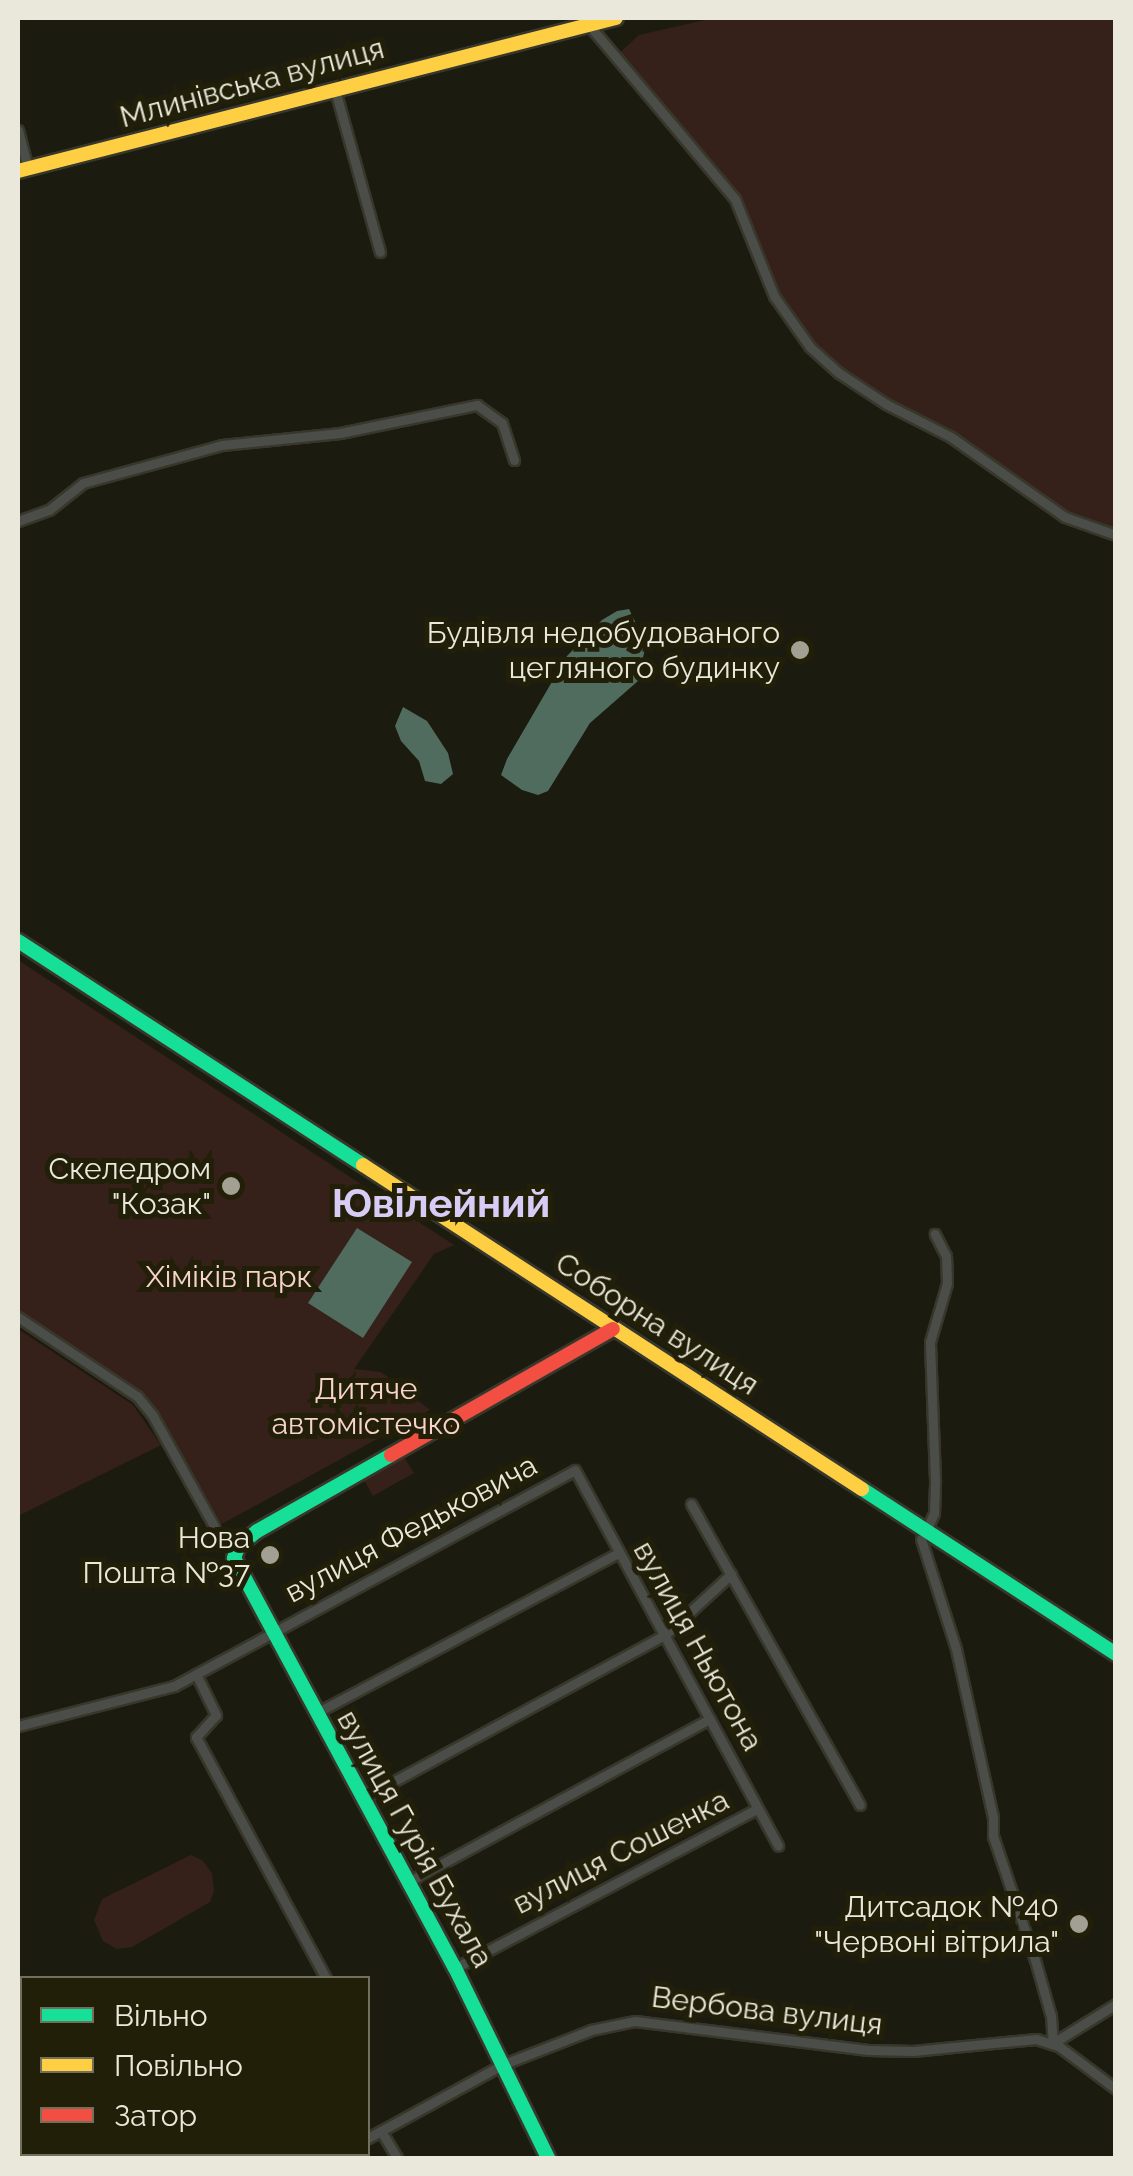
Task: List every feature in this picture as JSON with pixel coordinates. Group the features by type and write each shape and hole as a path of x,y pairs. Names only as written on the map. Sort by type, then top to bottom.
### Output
{"main road":[{"name":"Млинівська вулиця","path":"23,170 616,18"},
{"name":"Соборна вулиця","path":"18,941 924,1535 1116,1654"},
{"name":"вулиця Гурія Бухала","path":"548,2158 455,1968 236,1568 238,1547 338,1483 614,1329"}],"street":[{"path":"589,24 734,199 774,296 810,347 839,373 886,404 951,437 1044,504 1116,535"},
{"path":"335,90 380,252"},
{"path":"18,130 23,170"},
{"path":"18,521 49,510 84,484 222,445 340,432 477,405 502,422 514,460"},
{"path":"935,1234 946,1256 948,1283 930,1342 936,1460 934,1513 924,1535 956,1648 993,1817 992,1836 1036,1960 1052,2043 1115,2087"},
{"path":"18,1317 136,1396 153,1416 214,1526"},
{"name":"вулиця Ньютона","path":"574,1470 778,1846"},
{"name":"вулиця Федьковича","path":"18,1726 147,1695 196,1674 574,1470"},
{"path":"690,1504 860,1805"},
{"path":"316,1714 618,1553"},
{"path":"363,1798 665,1635 731,1574"},
{"path":"196,1674 216,1715 196,1737 325,1976"},
{"path":"408,1882 710,1719"},
{"name":"вулиця Сошенка","path":"455,1968 757,1809"},
{"path":"1052,2043 1116,2004"},
{"name":"Вербова вулиця","path":"370,2137 504,2064 591,2030 635,2020 868,2050 914,2051 1036,2039 1052,2043"},
{"path":"381,2131 397,2158"}],"green space":[{"path":"714,18 1115,18 1115,535 1065,517 951,437 839,373 791,323 735,199 613,59 639,35"},
{"name":"Хіміків парк","path":"18,960 454,1245 434,1254 354,1369 381,1372 430,1410 222,1524 192,1472 186,1475 137,1396 18,1317"},
{"path":"18,1329 133,1405 161,1445 18,1516"},
{"path":"404,1457 414,1473 373,1496 364,1480"},
{"path":"191,1855 202,1860 212,1873 214,1891 210,1902 132,1947 117,1949 103,1941 94,1920 102,1899"}],"shaded area":[{"path":"629,609 646,644 638,681 590,723 548,791 538,795 522,790 501,775 567,656 602,620"},
{"path":"403,707 427,721 448,753 453,774 441,784 425,781 419,761 401,741 395,726"},
{"path":"357,1228 412,1262 363,1338 308,1303"}],"traffic: fast":[{"path":"18,941 363,1165"},
{"path":"391,1455 257,1531 238,1547 234,1558 455,1968 548,2158"},
{"path":"862,1489 1116,1654"}],"traffic: slow":[{"path":"18,171 616,18"},
{"path":"363,1165 862,1489"}],"traffic: jam":[{"path":"391,1455 613,1329"}],"place":[{"name":"Будівля недобудованого цегляного будинку","path":"800,650"},
{"name":"Скеледром \"Козак\"","path":"231,1186"},
{"name":"Нова Пошта №37","path":"270,1555"},
{"name":"Дитсадок №40 \"Червоні вітрила\"","path":"1079,1924"}],"district":[{"name":"Ювілейний","path":"441,1203"}],"park label":[{"name":"Дитяче автомістечко","path":"366,1406"}]}
